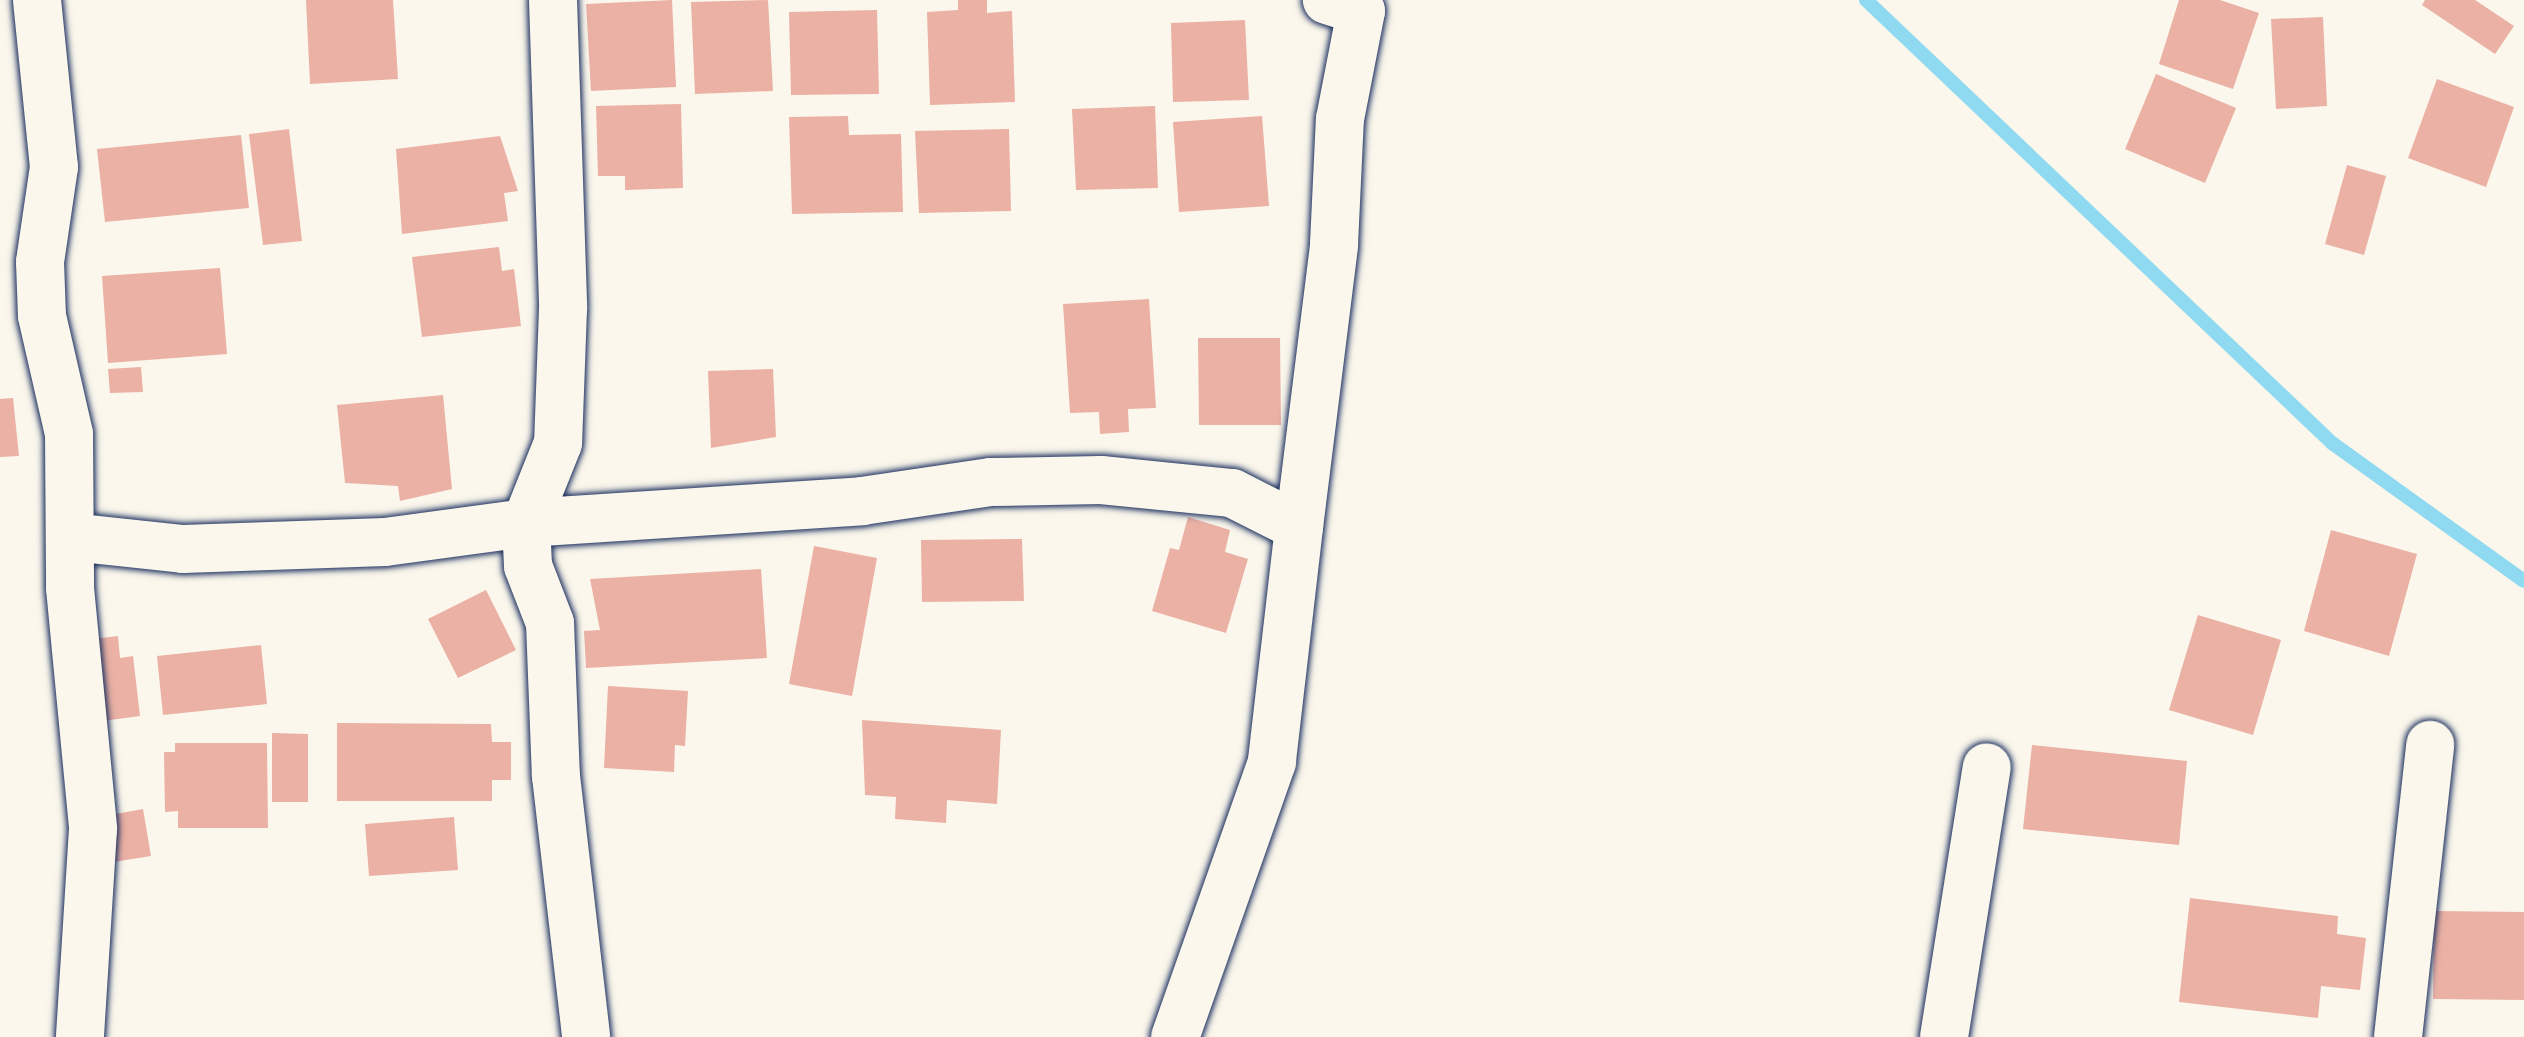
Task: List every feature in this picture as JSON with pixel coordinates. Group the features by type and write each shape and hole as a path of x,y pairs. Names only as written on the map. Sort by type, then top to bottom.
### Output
{"street":[{"path":"37,0 54,167 40,262 41,316 69,434 81,755 94,829 80,1037"},
{"path":"553,0 563,309 558,443 526,523 528,566 550,623 556,776 586,1037"},
{"path":"1175,1037 1272,762 1334,244 1340,119 1361,11 1327,0"},
{"path":"71,537 183,549 385,542 526,523 862,501 991,482 1101,481 1232,493 1299,526"},
{"path":"2398,1037 2430,745"},
{"path":"1944,1037 1987,767"}],"building":[{"path":"306,0 393,0 398,79 310,84"},
{"path":"672,0 676,87 591,91 586,4"},
{"path":"768,0 773,91 695,94 691,2"},
{"path":"958,0 987,0 987,13 1012,11 1015,102 930,105 927,12 958,10"},
{"path":"2179,0 2220,0 2259,13 2233,89 2159,64"},
{"path":"2425,0 2475,0 2514,26 2495,54 2422,5"},
{"path":"877,10 879,94 791,95 789,12"},
{"path":"2323,17 2327,106 2276,109 2271,19"},
{"path":"1245,20 1249,100 1173,102 1171,23"},
{"path":"2156,74 2236,108 2205,183 2125,149"},
{"path":"2437,79 2514,107 2486,187 2408,158"},
{"path":"681,104 683,188 625,190 625,176 598,176 596,106"},
{"path":"1155,106 1158,188 1076,190 1072,109"},
{"path":"848,116 849,135 901,134 903,212 792,214 789,117"},
{"path":"1262,116 1269,206 1179,212 1173,122"},
{"path":"289,129 302,241 263,245 249,134"},
{"path":"1009,129 1011,211 919,213 915,131"},
{"path":"241,135 249,208 105,222 97,149"},
{"path":"500,136 518,191 504,193 508,221 402,234 396,149"},
{"path":"2347,165 2386,176 2364,255 2325,244"},
{"path":"499,247 502,271 514,269 521,326 422,337 412,257"},
{"path":"220,268 227,354 108,363 102,276"},
{"path":"1149,299 1156,408 1128,409 1129,432 1100,434 1099,412 1070,413 1063,304"},
{"path":"1198,338 1280,338 1281,425 1199,425"},
{"path":"141,367 143,392 110,393 108,369"},
{"path":"773,369 776,437 711,448 708,371"},
{"path":"443,395 452,489 400,501 398,486 345,483 337,405"},
{"path":"13,398 19,456 0,457 0,399"},
{"path":"1188,517 1230,530 1225,552 1248,559 1226,633 1152,611 1170,548 1179,550"},
{"path":"2331,530 2417,554 2389,656 2304,631"},
{"path":"1022,539 1024,601 922,602 921,540"},
{"path":"814,546 877,558 852,696 789,684"},
{"path":"761,569 767,658 586,668 584,631 600,630 590,579"},
{"path":"486,590 516,650 458,678 428,619"},
{"path":"2198,615 2281,640 2253,735 2169,710"},
{"path":"118,636 120,658 133,656 140,716 95,722 85,640"},
{"path":"261,645 267,704 163,715 157,656"},
{"path":"608,686 688,691 685,746 675,745 674,772 604,768"},
{"path":"862,720 1001,730 997,804 947,800 946,823 895,819 896,797 865,795"},
{"path":"337,723 491,724 492,742 511,742 511,780 492,780 492,801 337,801"},
{"path":"272,733 308,734 308,802 272,802"},
{"path":"175,743 267,743 268,828 178,828 178,811 165,812 164,752 175,752"},
{"path":"2032,745 2187,761 2179,845 2023,829"},
{"path":"143,809 151,856 107,863 99,817"},
{"path":"454,817 458,870 369,876 365,824"},
{"path":"2190,898 2338,916 2337,934 2366,938 2360,990 2321,986 2318,1018 2179,1002"},
{"path":"2434,911 2524,912 2524,1000 2433,999"}],"waterway":[{"path":"1866,0 2332,443 2524,581"}]}
